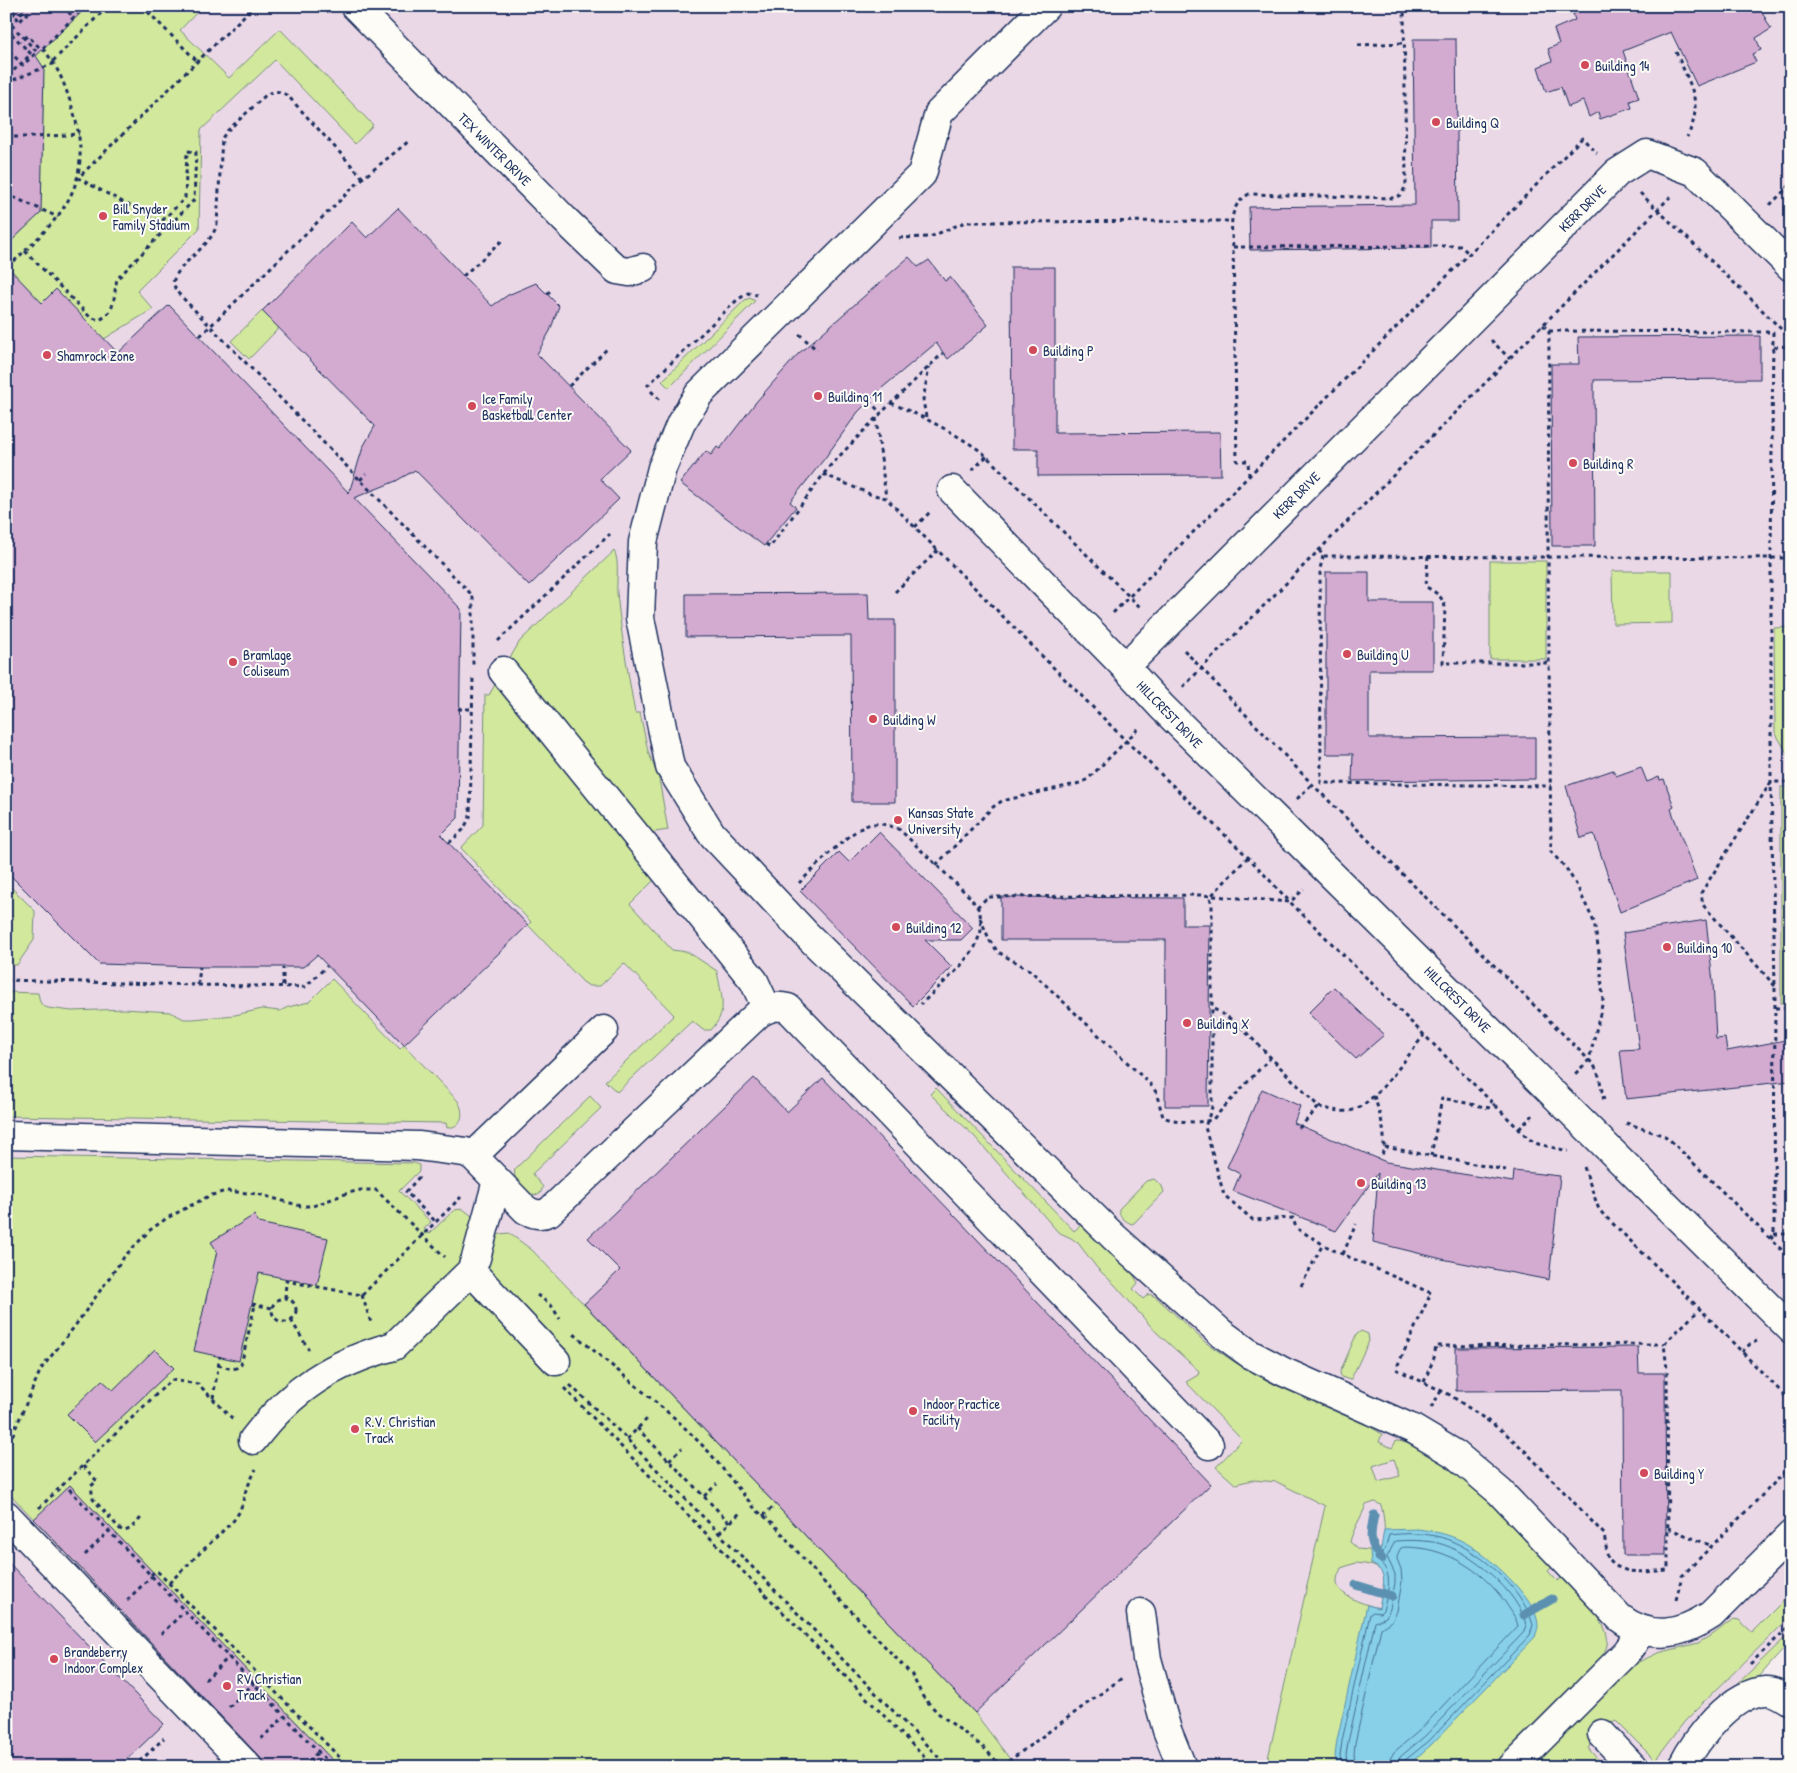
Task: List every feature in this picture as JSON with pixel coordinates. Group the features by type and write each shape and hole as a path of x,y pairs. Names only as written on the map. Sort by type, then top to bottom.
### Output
{"street":[{"name":"TEX WINTER DRIVE","path":"355,6 558,213 618,270 629,272 643,268"},
{"path":"1046,6 939,113 922,174 699,394 681,423 662,468 643,542 640,618 670,767 711,833 807,935 1114,1237 1220,1332 1250,1354 1284,1372 1413,1429 1455,1454 1500,1492 1620,1618 1630,1625 1655,1633 1668,1633 1697,1624 1711,1615 1791,1535"},
{"name":"KERR DRIVE","path":"1125,667 1611,162 1647,154 1695,172"},
{"path":"1695,172 1791,267"},
{"path":"952,490 1125,667"},
{"name":"HILLCREST DRIVE","path":"1125,667 1162,707 1791,1329"},
{"path":"503,671 754,982 767,1009"},
{"path":"6,1135 418,1146 465,1152 473,1156 526,1210 541,1215 549,1212 759,1013 778,1006 788,1008 798,1016 1209,1445"},
{"path":"473,1156 604,1030"},
{"path":"256,1452 271,1417 303,1387 324,1374 394,1346 459,1266 476,1258 498,1181"},
{"path":"459,1266 558,1372"},
{"path":"6,1515 252,1755"},
{"path":"1141,1613 1147,1660 1166,1730 1182,1767"},
{"path":"1512,1767 1626,1653 1641,1630"},
{"path":"1682,1767 1691,1748 1729,1707 1757,1692 1768,1690 1791,1701"},
{"path":"1602,1734 1633,1767"}],"path":[{"path":"6,9 9,10 13,6"},
{"path":"6,48 23,65 37,52 6,20 20,6 28,12 28,13 19,22 16,18 24,10 26,7 26,6"},
{"path":"63,6 75,18"},
{"path":"24,38 28,36 43,48 85,6"},
{"path":"6,83 54,62 108,6"},
{"path":"142,6 198,62"},
{"path":"78,178 254,6"},
{"path":"1249,476 1248,461 1237,461 1233,247 1230,221 1240,199 1249,194 1395,198 1402,194 1406,185 1404,6"},
{"path":"6,28 31,54 10,74 6,70"},
{"path":"1358,45 1404,43"},
{"path":"8,267 58,217 69,201 78,178 80,158 79,134 66,86 54,62 43,49"},
{"path":"1676,52 1696,99 1693,126 1686,140"},
{"path":"363,178 288,96 280,91 267,94 227,130 222,138 215,233 177,274 173,282 176,291 473,596 470,817 463,830 449,843"},
{"path":"6,137 79,134"},
{"path":"1091,634 1582,138 1598,154 1611,162 1791,339"},
{"path":"200,336 363,178 409,141"},
{"path":"25,250 90,317 99,320 104,318 110,312 113,305 114,288 117,279 194,200 196,152 187,151 185,198 162,221 158,221 78,178"},
{"path":"936,865 993,807 1002,801 1080,783 1088,778 1202,668 1695,172"},
{"path":"1765,210 1791,184"},
{"path":"6,194 58,217"},
{"path":"895,238 930,237 965,222 1230,221"},
{"path":"463,276 504,239"},
{"path":"1233,247 1461,246 1469,254"},
{"path":"547,294 552,289"},
{"path":"648,386 737,300 748,293 756,294 760,297"},
{"path":"1543,325 1549,331 1773,332 1771,782 1775,1008 1774,1234 1770,1239"},
{"path":"794,330 817,350"},
{"path":"1549,331 1548,557 1551,852 1566,868 1594,922 1600,959 1603,1001 1589,1060"},
{"path":"1774,347 1791,346"},
{"path":"569,386 609,347"},
{"path":"766,544 770,547 824,474 876,418 943,353"},
{"path":"927,418 923,400 929,366"},
{"path":"651,391 662,402"},
{"path":"869,401 881,413"},
{"path":"891,403 954,432 982,452 1130,596 1589,1060 1598,1070 1605,1105"},
{"path":"876,418 886,498"},
{"path":"360,480 366,474"},
{"path":"824,474 870,494 886,498 1126,741 1248,858 1529,1139 1538,1144 1574,1152"},
{"path":"495,644 610,534"},
{"path":"895,592 938,550"},
{"path":"1317,787 1320,783 1320,569 1323,556 1319,550"},
{"path":"1323,556 1791,558"},
{"path":"1428,556 1426,587 1443,599 1445,607 1443,663 1549,663"},
{"path":"473,660 480,654"},
{"path":"458,709 472,709"},
{"path":"1771,782 1791,782"},
{"path":"1771,782 1701,893 1703,905 1775,986"},
{"path":"1320,783 1551,786"},
{"path":"799,883 856,830 871,824 886,824 900,830 970,897 980,911 981,931 975,947 959,968 921,1004"},
{"path":"1210,897 1248,858"},
{"path":"977,908 988,897 1201,895 1290,902"},
{"path":"1210,897 1212,905 1213,1009 1212,1107 1205,1127 1224,1195 1253,1220 1293,1218 1296,1228 1323,1244 1431,1293 1396,1369 1450,1395 1504,1432 1524,1450 1604,1534 1608,1559 1615,1566 1628,1571 1668,1570 1667,1369 1664,1344"},
{"path":"980,918 990,941 998,952 1030,971 1150,1084 1156,1092 1163,1117 1171,1121 1207,1122 1213,1119 1271,1057"},
{"path":"6,980 305,986 328,966"},
{"path":"198,985 200,967"},
{"path":"282,986 283,968"},
{"path":"1775,1008 1791,1008"},
{"path":"1213,1009 1237,1023 1319,1107 1336,1111 1349,1111 1363,1106 1374,1096 1424,1035"},
{"path":"1374,1096 1380,1113 1384,1147 1382,1155"},
{"path":"1432,1156 1442,1098 1490,1108 1495,1104"},
{"path":"1299,1128 1319,1107"},
{"path":"1619,1120 1665,1136 1670,1140 1791,1259"},
{"path":"1384,1147 1506,1170"},
{"path":"1583,1163 1598,1207 1602,1213 1791,1402"},
{"path":"419,1176 406,1192 436,1222"},
{"path":"6,1450 41,1369 75,1326 124,1257 150,1230 167,1218 209,1196 226,1191 240,1191 275,1197 301,1206 313,1206 348,1193 361,1190 376,1190 422,1236 459,1266"},
{"path":"285,1298 286,1280 362,1295 461,1196"},
{"path":"1343,1254 1356,1224"},
{"path":"1774,1234 1791,1234"},
{"path":"1301,1286 1323,1244"},
{"path":"537,1295 551,1306 564,1326"},
{"path":"285,1298 293,1303 296,1310 291,1320 279,1322 273,1316 272,1308 278,1299 285,1298"},
{"path":"218,1365 234,1369 241,1365 254,1304 272,1308"},
{"path":"1424,1382 1434,1358 1436,1346 1664,1344 1700,1309"},
{"path":"291,1320 324,1374"},
{"path":"571,1331 677,1420 710,1452 756,1510 773,1523 819,1577 912,1675 923,1697 938,1713 983,1747 1002,1766 1147,1660"},
{"path":"1742,1352 1750,1344 1757,1341"},
{"path":"212,1398 220,1356"},
{"path":"558,1372 584,1400 627,1439 948,1767"},
{"path":"558,1372 580,1404 934,1767"},
{"path":"38,1510 171,1380 198,1384 212,1398 256,1452 240,1511 234,1520 169,1584"},
{"path":"580,1404 584,1400"},
{"path":"627,1439 649,1417"},
{"path":"638,1428 730,1523"},
{"path":"669,1460 682,1448"},
{"path":"82,1466 97,1481 91,1486 93,1499 120,1529 124,1531 130,1529 142,1517"},
{"path":"1674,1607 1682,1576 1791,1466"},
{"path":"704,1496 717,1484"},
{"path":"69,1489 333,1767"},
{"path":"764,1516 775,1505"},
{"path":"719,1533 741,1512"},
{"path":"1668,1528 1712,1546"},
{"path":"81,1559 109,1531"},
{"path":"123,1604 156,1571 349,1767"},
{"path":"156,1639 185,1611"},
{"path":"200,1685 229,1657"},
{"path":"225,1711 254,1684"},
{"path":"252,1755 285,1716"},
{"path":"134,1767 164,1738"},
{"path":"303,1767 319,1752"}],"shaded area":[{"name":"Kansas State University","path":"6,6 1791,6 1791,1633 1668,1767 6,1767"}],"green space":[{"name":"Bill Snyder Family Stadium","path":"6,6 203,6 180,30 229,78 280,29 373,125 355,144 275,60 201,130 199,229 137,291 153,309 104,339 6,434"},
{"path":"750,298 755,301 669,388 662,381 745,300"},
{"path":"262,311 279,328 249,359 231,341"},
{"path":"614,551 617,560 617,593 635,713 640,713 648,751 659,779 668,830 649,833 507,663 520,641"},
{"path":"1490,561 1546,561 1546,659 1490,659"},
{"path":"1612,571 1672,571 1672,623 1613,624"},
{"path":"1791,627 1791,760 1775,732 1774,628"},
{"path":"497,681 660,874 630,904 672,950 688,952 717,971 722,995 722,1009 717,1023 711,1030 703,1030 692,1021 617,1092 605,1081 674,1015 624,963 600,986 589,986 583,982 528,925 531,922 461,848 483,825 485,695 489,695"},
{"path":"1781,787 1791,787 1791,1003 1781,1003"},
{"path":"6,882 35,911 34,940 17,965 6,965"},
{"path":"332,979 400,1049 404,1045 458,1101 462,1115 456,1125 447,1128 446,1123 6,1116 6,992 38,993 40,1002 48,1008 72,1011 124,1009 170,1012 184,1019 193,1019 235,1015 262,1009 280,1011 309,1002"},
{"path":"936,1088 1074,1231 1082,1224 1133,1274 1138,1283 1133,1289 1143,1299 1149,1294 1156,1297 1205,1342 1236,1363 1274,1384 1369,1426 1382,1434 1379,1442 1392,1448 1396,1441 1399,1441 1439,1461 1490,1503 1552,1567 1548,1571 1557,1581 1561,1578 1592,1608 1604,1627 1607,1636 1607,1645 1602,1656 1493,1767 1266,1767 1325,1506 1277,1482 1253,1480 1235,1484 1216,1467 1242,1440 1186,1382 1198,1375 1199,1371 1155,1331 1115,1285 1097,1268 1078,1243 1058,1232 974,1136 930,1094","holes":["1394,1459 1400,1476 1378,1482 1373,1466","1375,1502 1381,1505 1384,1535 1378,1551 1358,1549 1350,1542 1366,1505","1356,1563 1376,1567 1381,1571 1384,1582 1379,1608 1353,1599 1341,1591 1337,1580 1341,1568"]},
{"path":"590,1096 601,1108 532,1174 543,1187 540,1194 532,1195 522,1187 515,1177 515,1169"},
{"name":"R.V. Christian Track","path":"6,1156 415,1163 419,1165 419,1171 399,1191 431,1222 424,1229 429,1234 454,1210 463,1209 472,1216 473,1226 492,1241 500,1234 509,1233 532,1250 975,1713 1016,1767 269,1767 6,1490 6,1312 11,1306 6,1300"},
{"path":"1154,1179 1162,1186 1164,1192 1134,1223 1127,1222 1121,1216 1119,1209 1146,1181"},
{"path":"1361,1331 1368,1334 1369,1341 1350,1380 1341,1377 1340,1372 1356,1335"},
{"path":"1791,1593 1791,1616 1685,1721 1655,1760 1615,1721 1588,1748 1604,1767 1531,1767 1634,1664 1658,1653 1698,1643 1733,1619 1739,1620 1752,1632"},
{"path":"1791,1632 1791,1641 1750,1687 1673,1767 1662,1767 1701,1719"}],"water":[{"path":"1418,1529 1451,1536 1462,1541 1472,1546 1496,1565 1530,1603 1536,1615 1538,1626 1535,1637 1432,1744 1406,1767 1338,1767 1335,1756 1337,1740 1367,1605 1379,1608 1384,1582 1381,1572 1371,1564 1370,1550 1378,1551 1381,1548 1384,1530"}],"building":[{"path":"6,6 88,6 36,56 44,68 41,213 6,246"},
{"name":"Building 14","path":"1594,6 1759,6 1771,29 1756,38 1761,50 1752,54 1756,62 1697,86 1671,32 1623,51 1639,98 1630,101 1632,108 1600,119 1598,112 1589,117 1583,101 1568,107 1561,87 1546,92 1538,67 1552,61 1548,49 1559,44 1554,29 1575,20 1573,14"},
{"name":"Building Q","path":"1413,39 1456,39 1458,221 1431,221 1431,248 1250,250 1249,207 1415,205"},
{"name":"Bramlage Coliseum","path":"398,208 492,306 508,295 536,283 559,306 550,331 537,354 631,450 600,479 619,499 529,586 415,470 396,481 354,498 461,609 458,818 441,835 528,925 404,1045 317,955 303,967 200,967 99,964 6,871 6,265 42,303 56,289 118,353 169,305 349,493 363,447 375,426 262,311 352,222 367,238"},
{"name":"Building 11","path":"909,257 918,267 929,260 945,281 950,277 988,325 948,359 936,343 882,388 858,412 790,502 796,507 764,546 680,483 706,451 711,455 717,447 720,449 756,402 798,354"},
{"name":"Building P","path":"1011,267 1055,267 1055,433 1220,432 1221,475 1038,476 1038,449 1012,449"},
{"name":"Building R","path":"1760,336 1760,379 1594,380 1595,546 1552,546 1551,364 1579,364 1578,337"},
{"name":"Building U","path":"1326,572 1369,572 1369,602 1433,602 1433,670 1369,670 1369,738 1535,737 1535,779 1352,781 1353,754 1326,754"},
{"name":"Building W","path":"868,593 869,620 895,620 895,802 852,802 851,636 686,637 686,594"},
{"path":"1641,767 1647,782 1659,777 1660,780 1664,779 1674,807 1671,809 1697,880 1620,912 1594,834 1581,838 1566,786 1613,770 1616,776"},
{"name":"Building 12","path":"879,832 973,928 961,940 925,940 952,967 913,1006 800,891 839,852 849,862"},
{"name":"Building X","path":"1001,897 1183,898 1183,925 1210,925 1208,1106 1165,1106 1166,940 1001,940"},
{"path":"1706,920 1713,982 1716,1039 1725,1038 1727,1051 1791,1039 1791,1081 1626,1099 1620,1050 1639,1049 1623,933"},
{"path":"1334,987 1384,1035 1356,1059 1308,1013"},
{"name":"Indoor Practice Facility","path":"754,1078 787,1112 823,1078 1211,1484 975,1713 584,1304 620,1270 588,1238"},
{"name":"Building 13","path":"1262,1089 1300,1106 1294,1123 1386,1162 1513,1182 1514,1171 1560,1176 1549,1280 1442,1259 1373,1242 1378,1173 1336,1231 1233,1191 1240,1174 1227,1167"},
{"path":"254,1215 259,1223 328,1238 317,1285 259,1273 239,1361 194,1351 217,1251 211,1242"},
{"name":"Building Y","path":"1638,1347 1639,1373 1665,1373 1666,1555 1623,1555 1622,1390 1456,1391 1456,1348"},
{"path":"155,1349 174,1368 95,1442 67,1414 102,1380 113,1390"},
{"name":"RV Christian Track","path":"70,1485 339,1767 269,1767 34,1519"},
{"name":"Brandeberry Indoor Complex","path":"6,1560 164,1724 119,1767 6,1767"}],"waterway":[{"path":"1374,1515 1371,1539 1374,1548 1382,1559"},
{"path":"1356,1585 1392,1596"},
{"path":"1524,1615 1552,1599"}],"place":[{"name":"Building 14","path":"1585,65"},
{"name":"Building Q","path":"1436,122"},
{"name":"Bill Snyder Family Stadium","path":"103,216"},
{"name":"Building P","path":"1033,350"},
{"name":"Shamrock Zone","path":"47,355"},
{"name":"Building 11","path":"818,396"},
{"name":"Ice Family Basketball Center","path":"472,406"},
{"name":"Building R","path":"1573,463"},
{"name":"Building U","path":"1347,654"},
{"name":"Bramlage Coliseum","path":"233,662"},
{"name":"Building W","path":"873,719"},
{"name":"Kansas State University","path":"898,820"},
{"name":"Building 12","path":"896,927"},
{"name":"Building 10","path":"1667,947"},
{"name":"Building X","path":"1187,1023"},
{"name":"Building 13","path":"1361,1183"},
{"name":"Indoor Practice Facility","path":"913,1411"},
{"name":"R.V. Christian Track","path":"355,1429"},
{"name":"Building Y","path":"1644,1473"},
{"name":"Brandeberry Indoor Complex","path":"54,1659"},
{"name":"RV Christian Track","path":"227,1686"}]}
